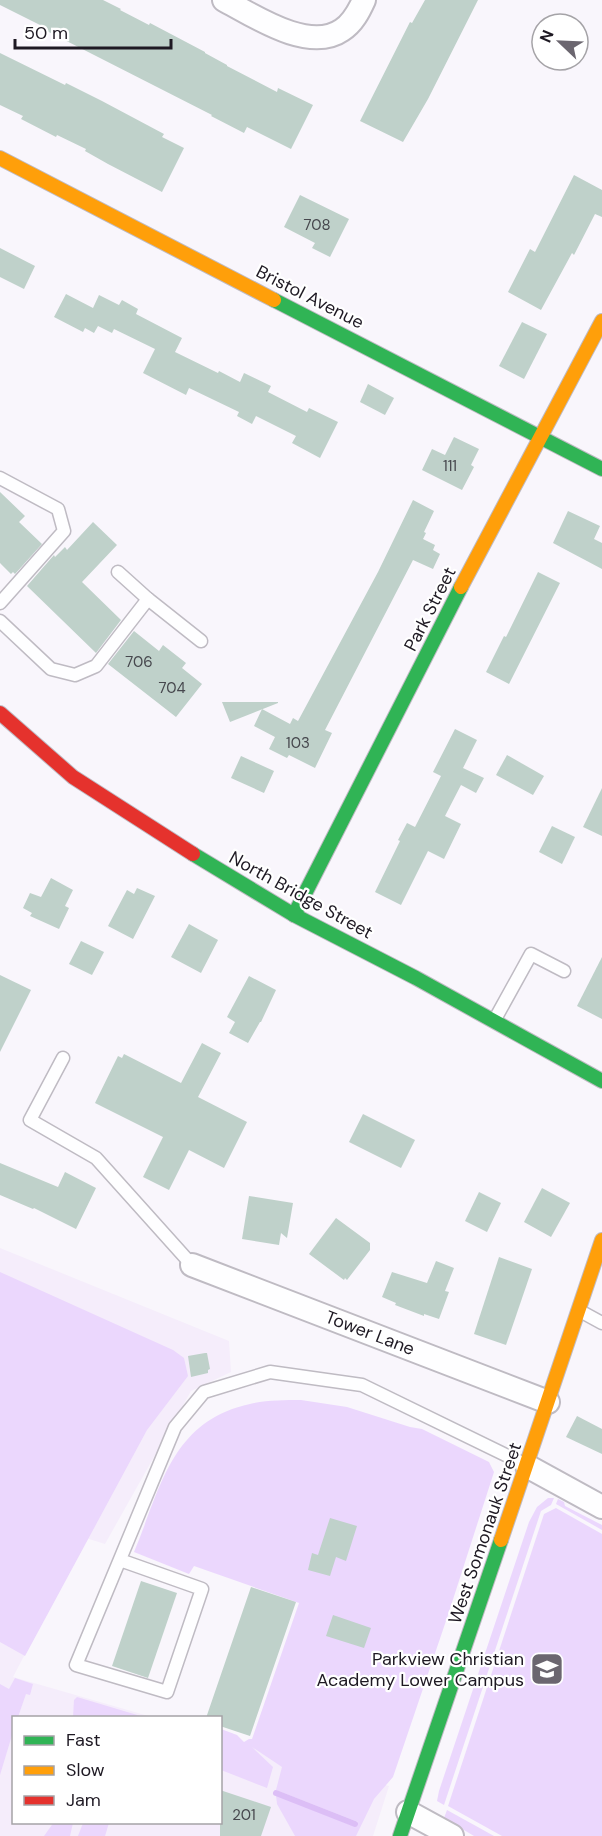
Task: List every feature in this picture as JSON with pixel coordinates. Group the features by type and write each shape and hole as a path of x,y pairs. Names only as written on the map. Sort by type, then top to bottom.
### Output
{"main road":[{"name":"Bristol Avenue","path":"0,158 602,469"},
{"name":"Park Street","path":"294,915 602,321"},
{"name":"North Bridge Street","path":"0,713 73,777 197,857 294,915 416,978 602,1081"},
{"name":"West Somonauk Street","path":"400,1836 602,1240"}],"street":[{"path":"224,0 292,34 319,38 332,36 350,24 364,0"},
{"name":"Tower Lane","path":"192,1265 548,1402"},
{"path":"527,1466 602,1507"},
{"path":"408,1812 452,1836"}],"lane":[{"path":"0,478 58,509 64,531 0,603"},
{"path":"118,572 201,641"},
{"path":"0,621 51,669 75,675 96,666 148,599"},
{"path":"493,1022 531,954 564,971"},
{"path":"63,1058 30,1120 96,1158 192,1265"},
{"path":"579,1311 602,1323"},
{"path":"120,1560 202,1589 167,1692 76,1665 175,1427 204,1392 270,1372 362,1385 527,1466"}],"shaded area":[{"path":"0,1248 229,1341 231,1372 191,1391 105,1544 86,1538 13,1677 149,1716 12,1716 12,1824 222,1824 222,1737 389,1786 373,1836 0,1836"},
{"path":"0,1272 173,1350 184,1358 188,1376 147,1430 25,1656 0,1642"},
{"path":"301,1400 347,1407 422,1429 489,1462 494,1472 393,1777 374,1799 356,1836 295,1836 277,1804 276,1795 356,1827 358,1822 276,1790 282,1767 252,1747 273,1767 267,1788 222,1770 222,1729 237,1735 244,1742 252,1739 299,1603 194,1566 189,1574 134,1552 172,1460 186,1441 202,1425 223,1413 250,1404"},
{"path":"548,1498 554,1498 551,1505 541,1511 444,1805 437,1801 439,1791 529,1522 537,1507"},
{"path":"558,1499 564,1502 565,1506 602,1525 602,1530 556,1504"},
{"name":"Parkview Christian Academy Lower Campus","path":"556,1508 602,1534 602,1836 502,1836 448,1806 544,1514"},
{"path":"15,1678 33,1684 30,1695 26,1694 18,1716 12,1716 12,1735 0,1775 0,1684 9,1689"},
{"path":"77,1697 141,1716 73,1716 74,1700"},
{"path":"447,1810 494,1836 474,1836 444,1818"},
{"path":"53,1824 73,1824 70,1836 44,1836"},
{"path":"83,1824 109,1824 105,1836 78,1836"}],"building":[{"path":"0,0 103,0 277,92 278,88 313,105 291,149 247,127 244,133 41,28 42,26 0,5"},
{"path":"425,0 478,0 428,99 403,142 360,121 410,22 412,23"},
{"path":"0,53 102,101 164,134 162,137 184,148 162,192 85,151 86,149 21,119 23,116 0,105"},
{"path":"574,175 602,190 602,217 595,214 541,310 508,292 530,249 535,252"},
{"path":"300,195 349,219 330,257 312,248 315,243 284,227"},
{"path":"0,248 35,266 24,289 0,277"},
{"path":"66,294 93,308 99,295 119,305 122,300 138,309 136,314 182,338 175,352 240,382 244,373 271,386 268,392 307,412 309,408 338,422 320,458 292,443 296,436 256,416 252,424 237,416 239,412 189,388 186,395 143,373 155,349 114,329 112,333 98,326 94,333 85,328 83,332 54,317"},
{"path":"522,322 547,334 524,379 499,366"},
{"path":"368,384 394,398 385,415 360,402"},
{"path":"454,437 479,449 471,465 474,467 462,490 422,470 432,449 445,455"},
{"path":"0,492 25,516 19,522 42,544 15,574 13,572 11,574 0,563"},
{"path":"413,500 434,511 423,539 435,545 433,550 440,554 433,569 413,560 325,730 332,733 315,768 289,755 287,758 269,749 275,737 254,726 262,709 290,724 293,718 298,721 378,572"},
{"path":"568,511 600,526 594,539 602,543 602,569 553,543"},
{"path":"93,522 117,545 82,582 121,620 96,653 27,586 54,555 55,557 65,547 67,550"},
{"path":"538,572 560,583 509,684 486,672"},
{"path":"134,631 159,651 163,645 186,663 182,668 202,684 176,717 108,664"},
{"path":"222,702 278,702 278,703 230,722"},
{"path":"455,729 477,740 463,768 484,778 476,793 461,785 445,816 461,824 444,859 428,851 401,905 375,892 407,823 415,827 441,776 433,772"},
{"path":"507,755 544,776 533,795 496,775"},
{"path":"241,756 274,771 264,793 231,778"},
{"path":"602,788 602,836 583,827"},
{"path":"552,826 575,837 562,864 539,852"},
{"path":"51,878 73,890 65,906 69,908 59,929 30,916 32,913 23,908 30,893 41,897"},
{"path":"137,888 155,896 133,939 108,926 127,890 134,894"},
{"path":"189,924 218,940 201,973 171,957"},
{"path":"81,941 104,952 92,975 69,964"},
{"path":"602,957 602,1019 577,1006"},
{"path":"0,975 31,990 0,1052"},
{"path":"249,976 276,990 248,1043 229,1033 235,1022 227,1017"},
{"path":"202,1043 221,1053 198,1097 247,1122 224,1168 189,1150 169,1190 143,1177 163,1137 95,1103 118,1056 122,1058 124,1054 181,1083"},
{"path":"363,1114 415,1140 401,1168 349,1142"},
{"path":"0,1163 58,1187 65,1172 96,1188 76,1229 34,1208 0,1195"},
{"path":"542,1188 570,1203 551,1237 524,1222"},
{"path":"479,1192 501,1203 487,1232 465,1221"},
{"path":"249,1196 293,1203 287,1238 281,1233 279,1245 242,1239"},
{"path":"336,1218 370,1243 370,1250 347,1280 309,1254"},
{"path":"499,1257 532,1269 506,1345 474,1334"},
{"path":"436,1261 454,1268 445,1291 449,1292 439,1319 395,1305 396,1303 382,1297 392,1272 427,1283"},
{"path":"207,1353 210,1369 208,1373 191,1377 188,1356"},
{"path":"577,1416 602,1429 602,1454 566,1437"},
{"path":"330,1518 357,1526 346,1561 336,1557 330,1576 308,1570 312,1553 318,1555"},
{"path":"141,1581 177,1593 148,1678 112,1666"},
{"path":"251,1587 296,1602 250,1736 222,1727 222,1716 207,1716"},
{"path":"333,1615 371,1628 364,1648 326,1636"},
{"path":"222,1791 271,1807 261,1836 220,1836"}],"waterway":[{"path":"276,1793 355,1824"}],"traffic: fast":[{"path":"274,300 602,469"},
{"path":"294,915 461,587"},
{"path":"193,854 294,915 416,978 602,1081"},
{"path":"400,1836 501,1540"}],"traffic: slow":[{"path":"0,158 274,300"},
{"path":"461,587 602,321"},
{"path":"501,1540 602,1240"}],"traffic: jam":[{"path":"0,713 73,777 193,854"}],"place":[{"name":"Parkview Christian Academy Lower Campus","path":"547,1669"}]}
